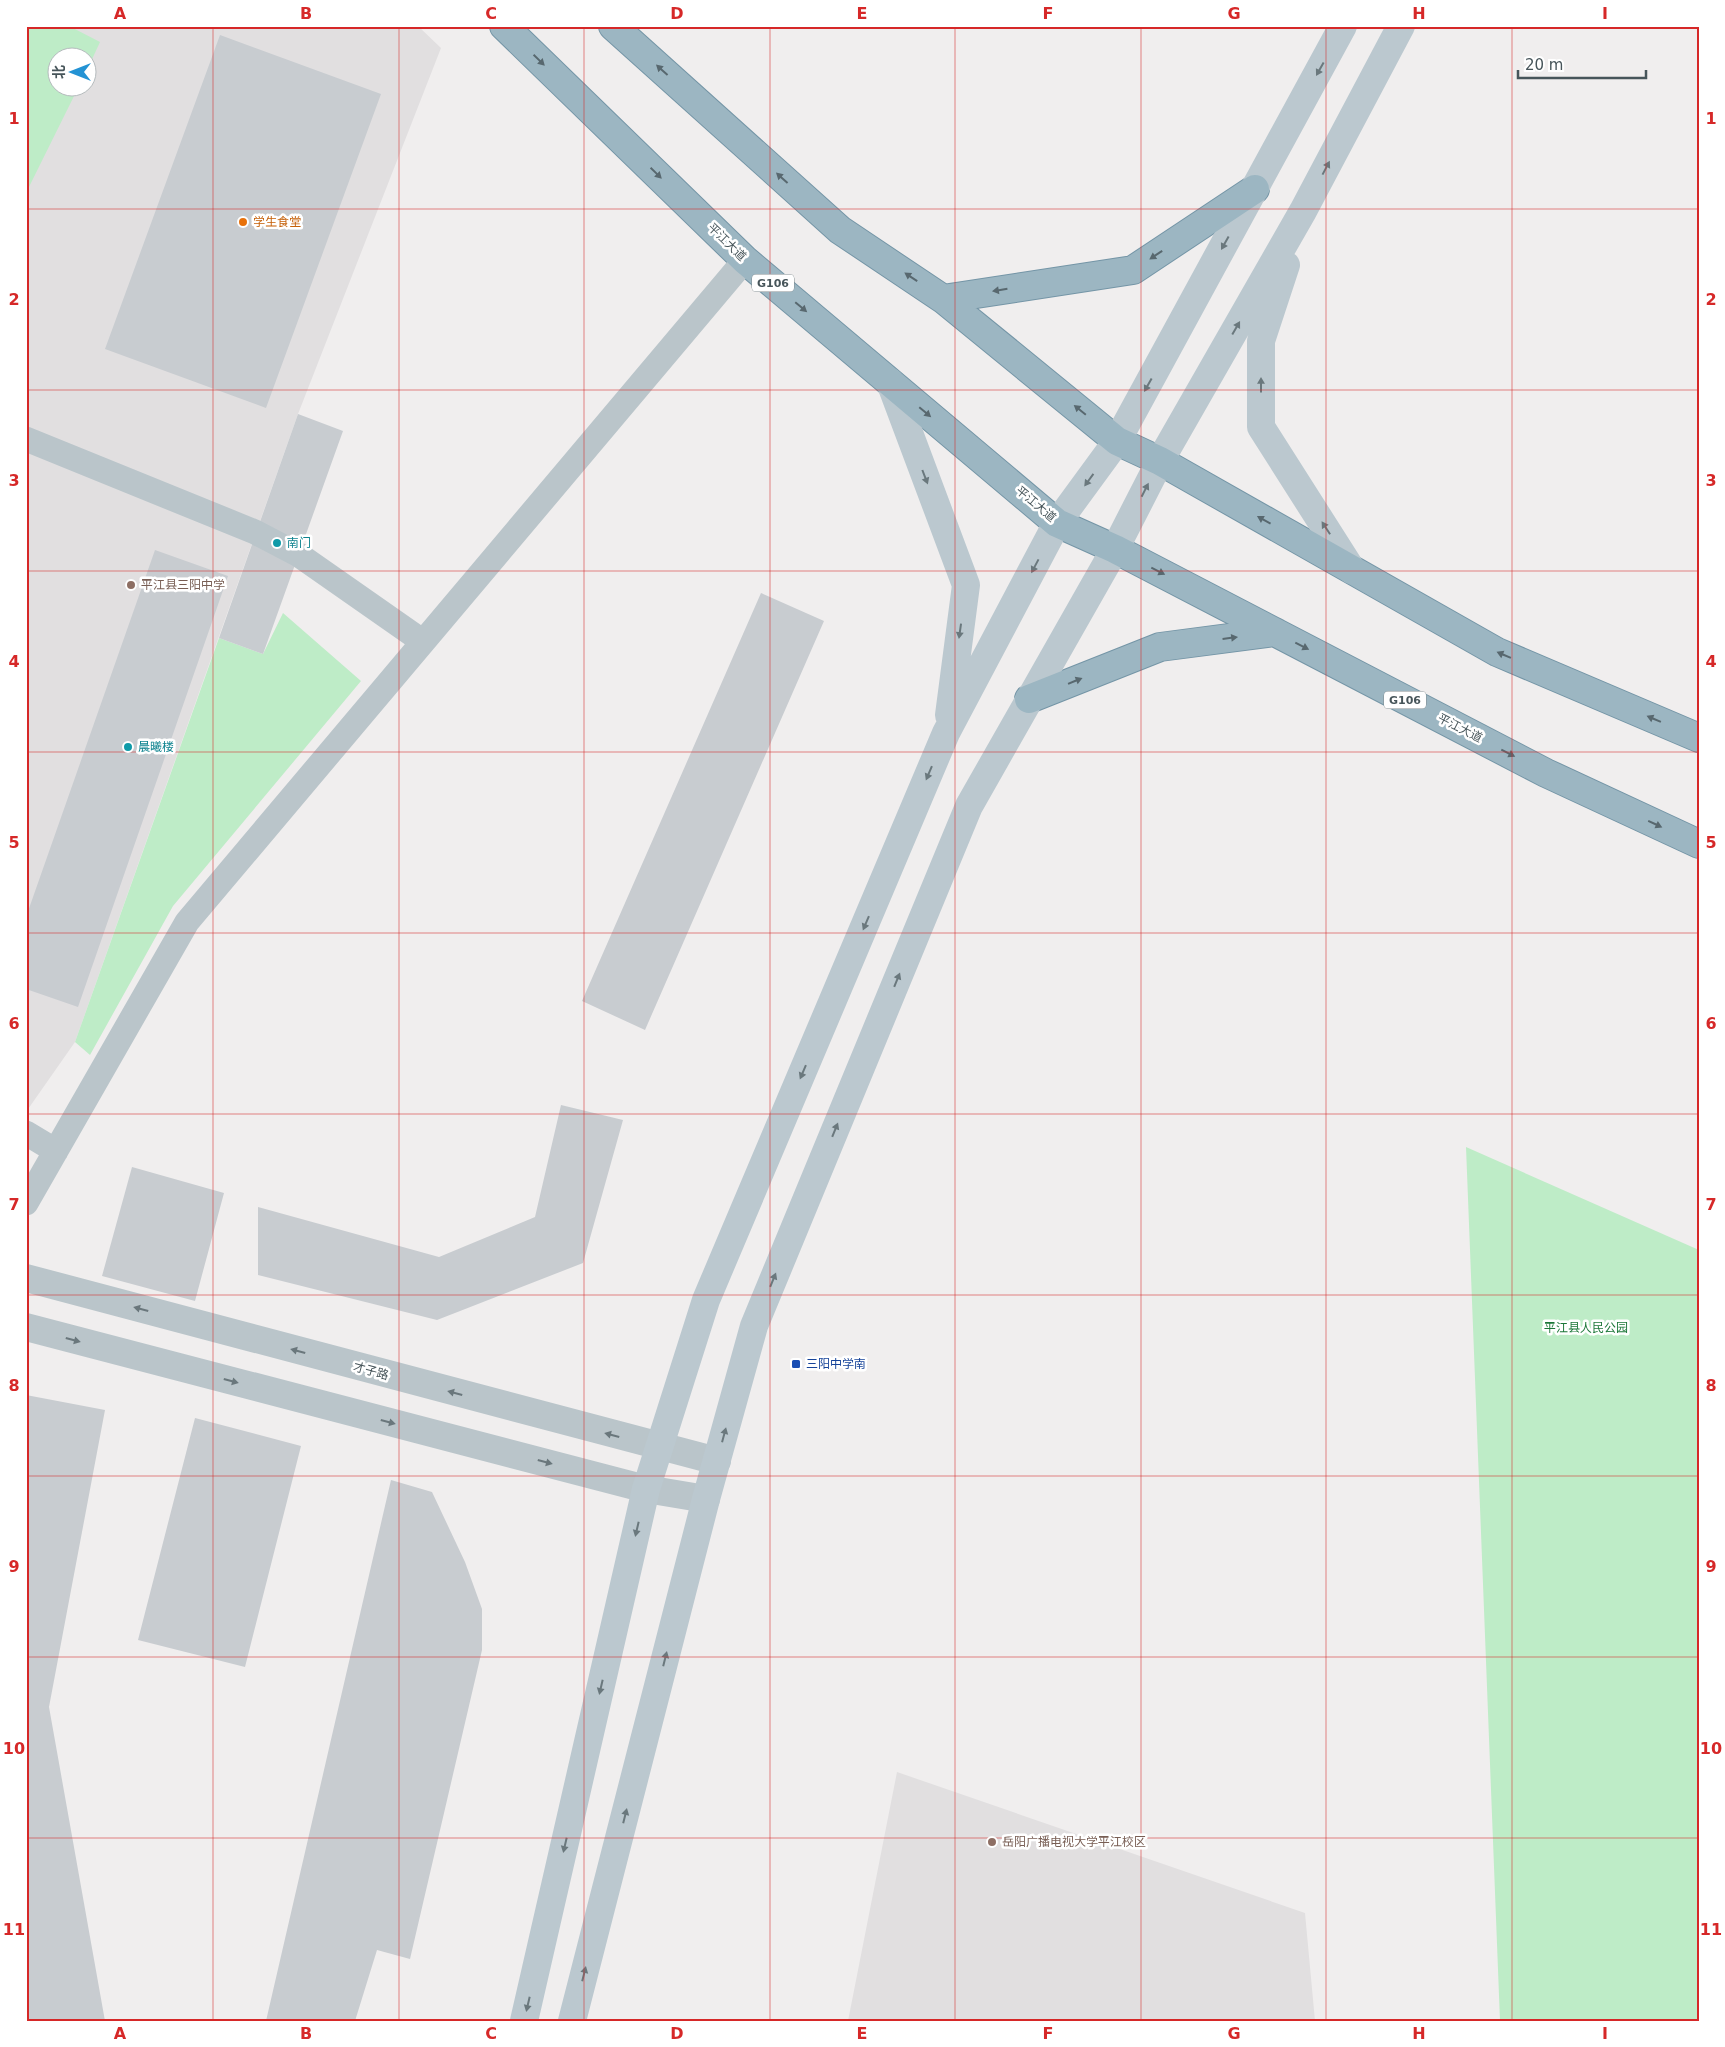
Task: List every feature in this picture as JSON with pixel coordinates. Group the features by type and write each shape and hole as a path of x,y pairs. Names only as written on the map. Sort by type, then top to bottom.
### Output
{"highway":[{"name":"平江大道","path":"504,26 745,260 1057,523 1114,549 1546,773 1699,844"},
{"path":"613,26 840,230 942,299 1117,441 1160,461 1497,652 1699,738"},
{"path":"942,299 1133,270 1255,189"},
{"path":"1029,699 1160,647 1275,632"}],"main road":[{"path":"524,2021 646,1489 706,1300 946,733 1057,523 1117,441 1343,26"},
{"path":"572,2021 706,1499 754,1326 969,806 1114,549 1160,461 1303,211 1401,26"},
{"path":"1303,211 1261,341 1261,427 1352,570"},
{"path":"890,382 966,585 946,733"}],"street":[{"name":"才子路","path":"26,1278 717,1462"},
{"path":"26,1328 646,1489 706,1499"}],"lane":[{"path":"26,1203 187,922 745,260"},
{"path":"26,439 254,532 299,555 422,641"},
{"path":"26,1133 56,1151"}],"shaded area":[{"name":"平江县三阳中学","path":"26,26 418,26 441,48 298,414 75,1042 26,1112"},
{"name":"岳阳广播电视大学平江校区","path":"897,1772 1305,1913 1315,2021 848,2021"}],"green space":[{"path":"26,26 69,26 100,42 97,48 48,48 48,98 73,98 26,193"},
{"path":"283,613 361,681 173,906 90,1055 75,1042 219,638 263,654"},
{"name":"平江县人民公园","path":"1466,1147 1699,1250 1699,2021 1500,2021"}],"building":[{"name":"学生食堂","path":"220,35 381,94 266,408 105,349"},
{"name":"南门","path":"298,414 343,431 263,654 219,638"},
{"name":"晨曦楼","path":"155,550 228,576 78,1007 26,989 26,917"},
{"path":"761,593 824,621 645,1030 582,1001"},
{"path":"561,1105 623,1120 583,1263 437,1320 258,1275 258,1207 439,1257 535,1217"},
{"path":"132,1167 224,1193 195,1301 102,1276"},
{"path":"26,1395 105,1410 49,1707 105,2021 26,2021"},
{"path":"195,1418 301,1446 245,1667 138,1640"},
{"path":"391,1480 432,1492 465,1562 482,1609 482,1650 410,1959 377,1950 355,2021 266,2021"}],"place":[{"name":"学生食堂","path":"243,222"},
{"name":"南门","path":"277,543"},
{"name":"平江县三阳中学","path":"131,585"},
{"name":"晨曦楼","path":"128,747"},
{"name":"三阳中学南","path":"796,1364"},
{"name":"岳阳广播电视大学平江校区","path":"992,1842"}]}
